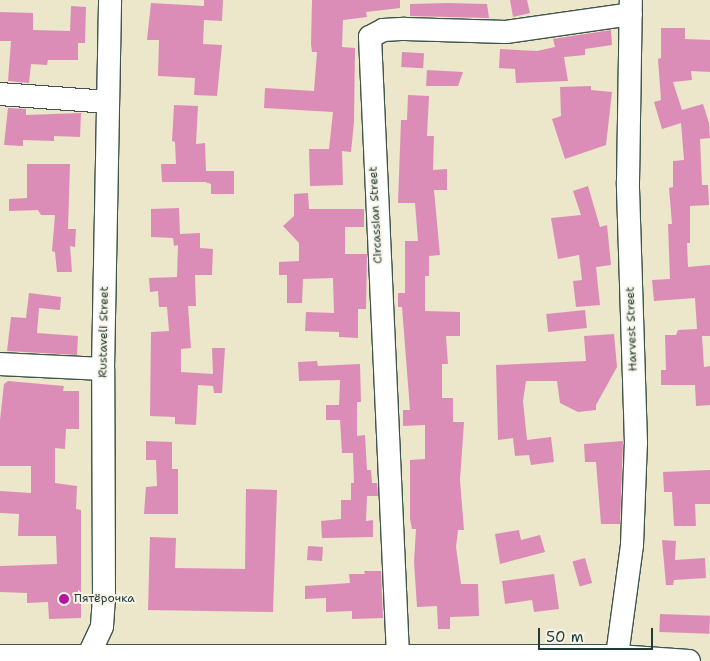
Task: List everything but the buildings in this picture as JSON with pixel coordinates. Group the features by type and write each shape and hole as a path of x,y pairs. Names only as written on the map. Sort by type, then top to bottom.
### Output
{"street":[{"name":"Rustaveli Street","path":"88,659 102,626 104,600 103,369 110,0"},
{"name":"Circassian Street","path":"398,656 370,37 383,30 397,29 506,32 631,7"},
{"name":"Harvest Street","path":"617,656 632,545 636,443 628,182 631,7"},
{"path":"0,94 108,102"},
{"path":"0,364 103,369"},
{"path":"0,656 88,659 617,656 689,661"}],"place":[{"name":"Пятёрочка","path":"64,599"}]}
